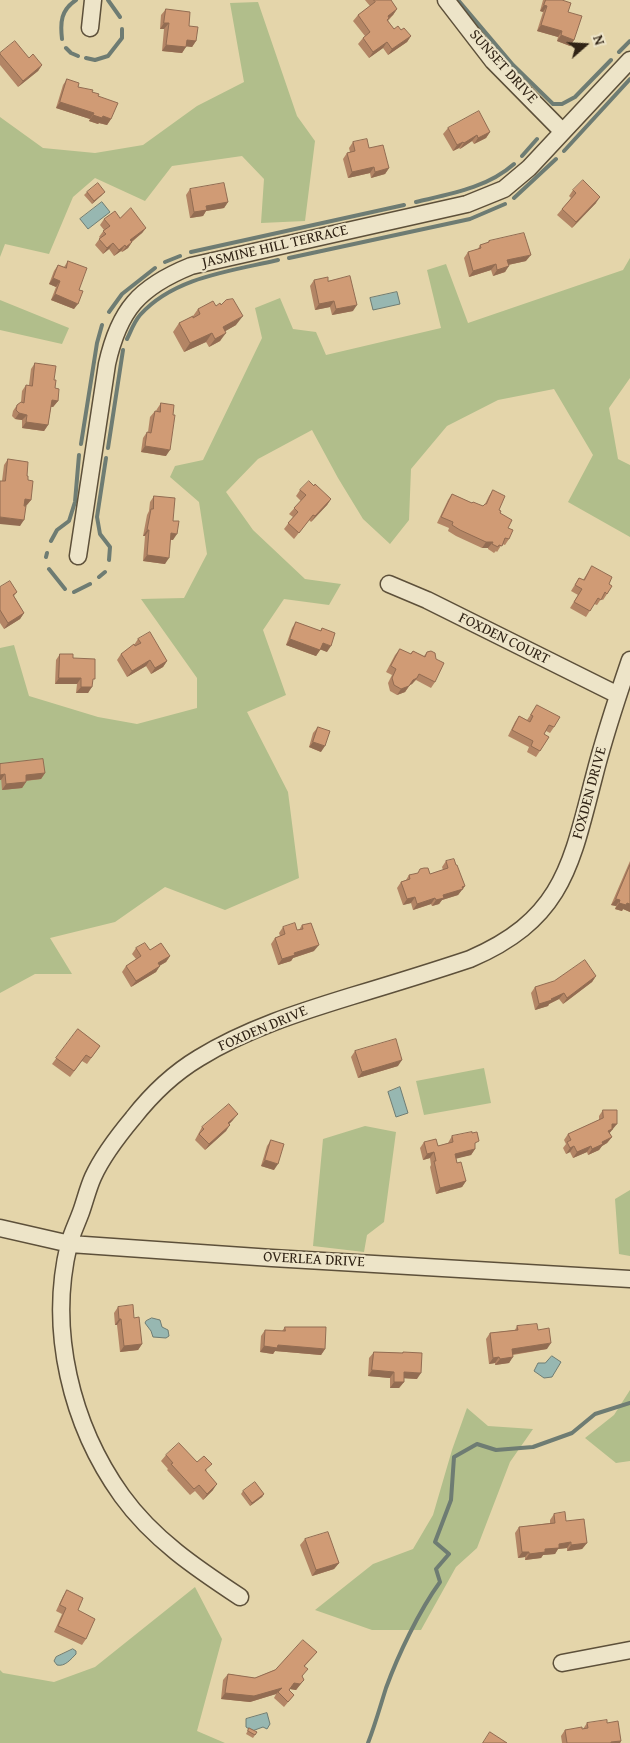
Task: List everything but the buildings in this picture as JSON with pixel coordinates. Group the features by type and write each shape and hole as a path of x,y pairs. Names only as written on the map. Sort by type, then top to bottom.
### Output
{"street":[{"path":"90,28 93,0"},
{"name":"SUNSET DRIVE","path":"446,0 493,61 562,131"},
{"name":"JASMINE HILL TERRACE","path":"78,556 112,340 120,322 131,305 144,292 168,276 191,266 467,204 504,189 529,168 630,60"},
{"name":"FOXDEN COURT","path":"389,584 427,600 618,695"},
{"name":"FOXDEN DRIVE","path":"240,1597 171,1549 140,1519 107,1474 93,1448 74,1398 63,1336 64,1280 70,1244 94,1176 114,1141 146,1102 160,1088 198,1059 238,1036 282,1018 470,959 496,947 530,924 561,884 574,852 618,695 630,660"},
{"name":"OVERLEA DRIVE","path":"0,1228 70,1244 630,1279"},
{"path":"562,1662 630,1650"}],"green space":[{"path":"258,2 297,116 315,141 305,221 261,223 264,179 242,156 172,166 145,201 95,178 73,197 49,254 5,244 0,257 0,117 43,148 95,153 143,145 197,106 244,82 230,3"},
{"path":"630,258 630,378 609,408 618,459 630,465 630,537 568,502 593,455 554,389 498,400 447,426 411,469 409,520 390,544 363,519 312,430 258,459 226,492 253,530 305,579 341,584 329,605 284,599 263,630 286,695 247,712 288,792 299,878 225,910 165,887 115,922 50,938 72,974 35,974 0,993 0,648 14,645 29,696 98,717 137,724 197,708 197,678 141,599 184,598 207,554 199,502 170,477 175,466 203,460 262,338 255,308 280,298 293,329 316,332 326,355 441,328 427,270 446,264 468,323 623,270"},
{"path":"0,300 69,328 62,344 0,330"},
{"path":"484,1068 491,1103 424,1115 416,1081"},
{"path":"365,1126 396,1132 384,1222 367,1235 364,1252 313,1246 323,1139"},
{"path":"630,1190 630,1256 619,1254 615,1199"},
{"path":"630,1390 630,1461 616,1463 585,1438 614,1415"},
{"path":"467,1408 488,1426 533,1429 510,1462 477,1548 456,1567 421,1630 372,1630 315,1610 373,1564 413,1549 433,1515 452,1450"},
{"path":"195,1587 222,1639 197,1731 225,1743 0,1743 0,1670 3,1673 54,1682 95,1667"}],"water":[{"path":"102,202 110,212 88,229 80,219"},
{"path":"397,292 400,304 373,310 370,298"},
{"path":"400,1087 408,1113 396,1117 388,1092"},
{"path":"152,1318 160,1320 162,1327 168,1330 169,1336 166,1338 153,1337 145,1323"},
{"path":"552,1356 561,1362 552,1377 544,1378 534,1371 538,1363 545,1363"},
{"path":"73,1649 76,1651 76,1654 72,1658 65,1664 57,1665 54,1661 56,1657"},
{"path":"267,1713 270,1724 267,1729 263,1727 252,1731 246,1727 246,1719"}],"waterway":[{"path":"62,39 61,27 64,12 76,0"},
{"path":"108,0 120,17"},
{"path":"458,0 513,65 553,104 562,104 575,97 611,60"},
{"path":"86,58 95,60 108,56 122,38 122,29"},
{"path":"619,52 630,41"},
{"path":"66,48 78,56"},
{"path":"564,151 630,79"},
{"path":"522,156 537,139"},
{"path":"514,198 556,159"},
{"path":"416,202 468,189 492,179 514,164"},
{"path":"289,258 470,219 505,204"},
{"path":"191,252 404,205"},
{"path":"165,262 180,256"},
{"path":"127,339 140,315 169,292 204,277 278,260"},
{"path":"109,312 122,294 155,268"},
{"path":"81,444 97,343 102,325"},
{"path":"108,448 123,350"},
{"path":"51,541 57,530 69,521 75,502 79,455"},
{"path":"106,458 97,517 100,534 110,547 109,560"},
{"path":"46,557 47,553"},
{"path":"49,569 65,589"},
{"path":"99,577 105,572"},
{"path":"74,592 90,584"},
{"path":"368,1743 386,1688 397,1662 417,1620 440,1582 436,1569 449,1554 435,1542 451,1500 454,1457 477,1444 496,1450 533,1447 572,1433 595,1414 630,1403"}]}
